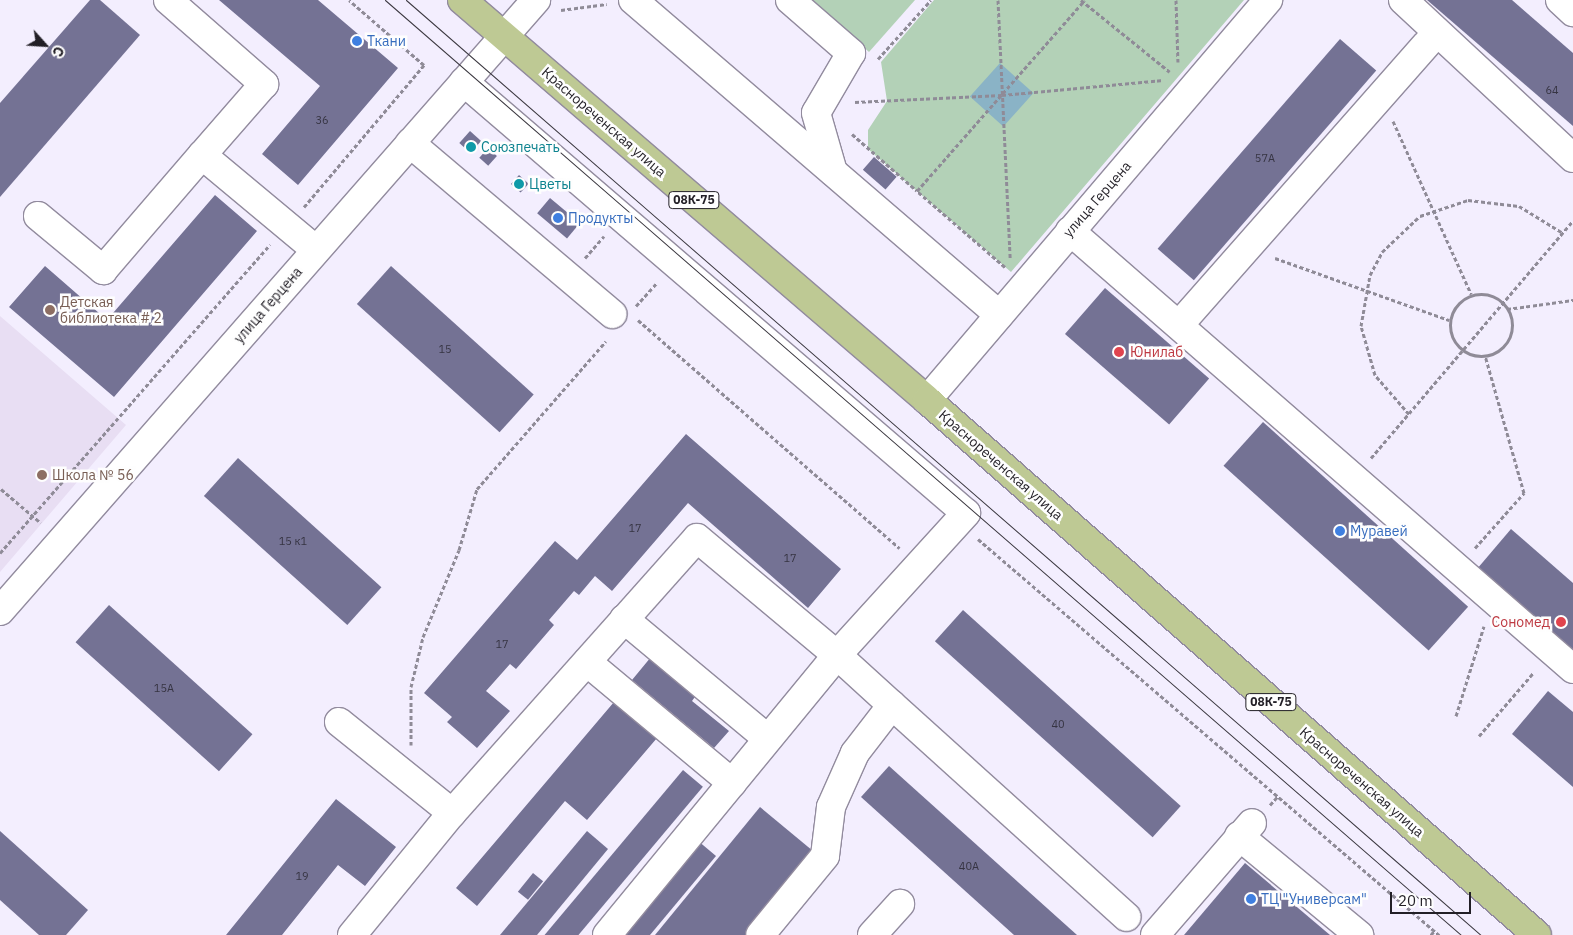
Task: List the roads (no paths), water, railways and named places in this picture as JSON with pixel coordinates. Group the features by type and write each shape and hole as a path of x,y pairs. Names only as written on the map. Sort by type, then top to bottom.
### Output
{"main road":[{"name":"Краснореченская улица","path":"462,0 927,400 1537,935"}],"street":[{"path":"38,216 102,270 264,84 168,0"},
{"path":"790,0 851,53 816,113 833,172"},
{"name":"улица Герцена","path":"927,400 1268,0"},
{"path":"1403,0 1573,158"},
{"path":"1560,0 1573,12"},
{"path":"646,4 833,172 999,315"},
{"name":"улица Герцена","path":"0,611 504,37 548,5"},
{"path":"1179,325 1437,32"},
{"path":"464,82 966,513 837,655 606,935"},
{"path":"410,143 613,324"},
{"path":"202,155 316,250"},
{"path":"1070,231 1573,669"},
{"path":"352,935 452,813 697,538 837,655 1127,918"},
{"path":"624,619 768,739"},
{"path":"587,662 732,782"},
{"path":"760,935 825,856 831,806 855,753 892,705"},
{"path":"339,722 452,813"},
{"path":"1156,935 1246,830 1358,935"},
{"path":"872,935 900,904"}],"water":[{"path":"1000,63 1033,93 1003,127 970,96"}],"tram line":[{"path":"385,0 1461,935"},
{"path":"406,0 1481,935"}],"place":[{"name":"Ткани","path":"357,41"},
{"name":"Союзпечать","path":"471,147"},
{"name":"Цветы","path":"519,184"},
{"name":"Продукты","path":"558,218"},
{"name":"Детская библиотека # 2","path":"50,310"},
{"name":"Юнилаб","path":"1119,352"},
{"name":"Школа № 56","path":"42,475"},
{"name":"Муравей","path":"1340,531"},
{"name":"Сономед","path":"1561,622"},
{"name":"ТЦ \"Универсам\"","path":"1251,899"}]}
